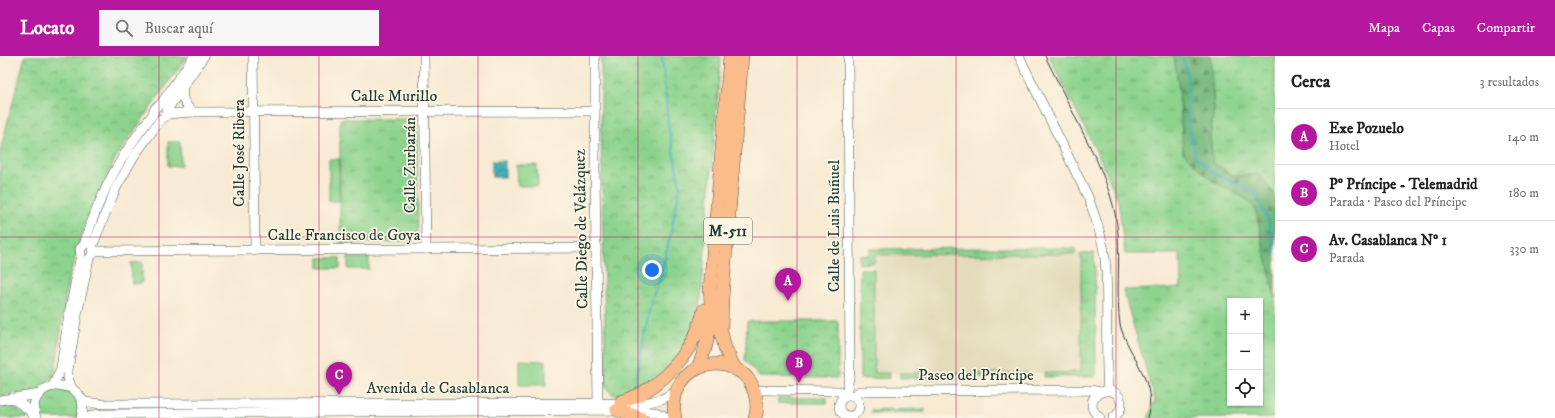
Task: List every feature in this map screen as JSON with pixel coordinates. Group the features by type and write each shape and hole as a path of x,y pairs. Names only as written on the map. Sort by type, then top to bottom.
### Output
{"highway":[{"name":"M-511","path":"675,392 688,373 698,367 705,350 707,340 712,301 710,289 730,56"},
{"name":"M-511","path":"742,56 722,298 722,324 725,348 735,369 743,374 754,390 757,401 755,418"},
{"path":"619,406 643,393 655,384 682,358 693,342 701,322 705,300 710,289"},
{"path":"698,367 710,364 723,365 735,369"},
{"path":"675,392 673,407 675,418"},
{"path":"619,406 640,418"}],"street":[{"path":"162,112 194,56"},
{"path":"53,386 61,368 69,314 108,185 126,151 162,112 204,56"},
{"name":"Calle José Ribera","path":"253,56 255,250"},
{"name":"Calle Zurbarán","path":"424,56 426,250"},
{"name":"Calle Diego de Velázquez","path":"595,56 598,402"},
{"name":"Calle de Luis Buñuel","path":"848,56 850,371 848,396"},
{"path":"1019,56 1088,197 1097,220 1103,246 1106,270 1106,370 1104,391"},
{"path":"183,86 181,97 187,107 193,112"},
{"name":"Calle Murillo","path":"162,112 595,111"},
{"name":"Calle Francisco de Goya","path":"88,251 596,248"},
{"path":"81,418 82,405 80,398 72,389 68,378 68,370 88,251"},
{"path":"0,400 40,394 53,386 60,385 72,389"},
{"path":"754,390 839,391 857,399 860,404 860,409 857,413 849,417 840,409 839,404 841,399 848,396"},
{"name":"Paseo del Príncipe","path":"848,396 860,391 1104,391"},
{"path":"1100,418 1095,414 1092,408 1093,401 1096,395 1104,391 1115,393 1120,399 1122,407 1119,414 1113,418"},
{"name":"Avenida de Casablanca","path":"87,418 93,415 102,414 619,406 655,401 675,392"},
{"path":"36,418 35,407 40,394"},
{"path":"12,398 29,410 36,418"},
{"name":"Avenida de Casablanca","path":"80,398 85,402 102,404 598,402 656,412 669,418"}],"shaded area":[{"path":"1081,254 1081,373 874,373 874,256"}],"green space":[{"path":"25,56 187,56 116,157 87,220 68,281 55,373 50,380 39,389 28,392 6,394 3,404 18,407 24,411 28,418 0,418 0,151"},
{"path":"601,56 721,56 700,311 679,357 645,388 623,397 612,394 606,388"},
{"path":"1049,56 1174,56 1179,89 1211,180 1246,199 1255,208 1275,297 1275,418 1148,418 1155,400 1123,290 1181,288 1180,254 1125,254 1118,200 1104,167"},
{"path":"1174,56 1210,56 1214,108 1210,137 1213,163 1234,176 1259,174 1275,195 1275,297 1255,208 1246,199 1211,180 1183,153 1179,89"},
{"path":"1210,56 1275,56 1275,195 1259,174 1234,176 1213,163 1210,137 1214,108"},
{"path":"340,119 407,119 417,125 418,231 415,238 410,242 340,243"},
{"path":"168,142 180,142 181,166 168,166"},
{"path":"329,159 339,159 339,201 329,201"},
{"path":"516,165 537,165 538,186 517,186"},
{"path":"1075,248 1076,254 875,255 874,263 859,264 859,255 870,255 870,249"},
{"path":"1094,253 1096,375 1094,377 1044,377 1044,373 1081,372 1081,254"},
{"path":"319,258 340,258 340,268 319,268"},
{"path":"348,258 369,258 369,269 348,269"},
{"path":"142,262 142,283 132,284 131,263"},
{"path":"860,269 874,269 874,373 889,373 889,378 860,379"},
{"path":"747,321 838,321 838,378 759,377 745,360"},
{"path":"519,360 546,361 546,385 519,385"},
{"path":"900,373 1028,373 1028,378 900,378"},
{"path":"64,389 73,395 77,400 77,418 41,418 39,406 44,395 51,390"},
{"path":"778,398 827,398 827,403 778,403"},
{"path":"925,409 925,412 871,413 871,410"}],"water":[{"path":"492,161 505,161 505,177 492,177"}],"waterway":[{"path":"635,384 651,301 661,275 680,187 668,123 662,56"},
{"path":"1182,56 1188,78 1188,121 1196,157 1216,175 1254,191 1269,222 1275,255"}],"tram line":[{"path":"1045,56 1097,161 1108,187 1118,234 1118,302 1120,325 1124,337 1146,382 1150,405 1147,418"}],"place":[{"name":"Exe Pozuelo","path":"788,301"},
{"name":"Pº Príncipe - Telemadrid","path":"799,383"},
{"name":"Av. Casablanca Nº 1","path":"339,395"}]}
